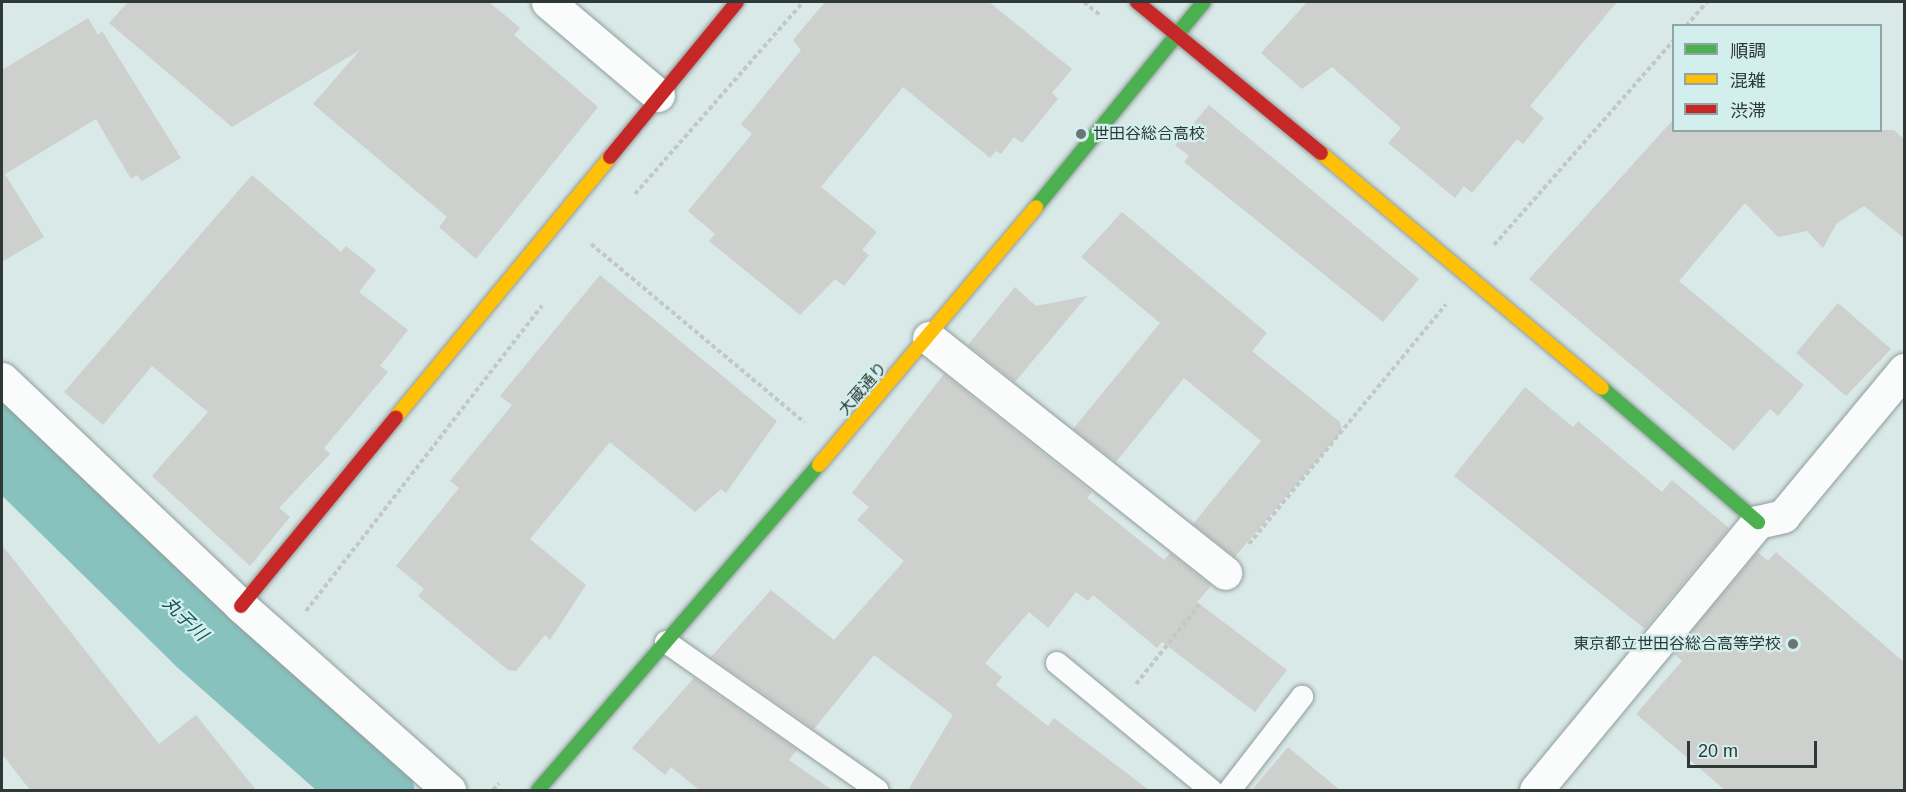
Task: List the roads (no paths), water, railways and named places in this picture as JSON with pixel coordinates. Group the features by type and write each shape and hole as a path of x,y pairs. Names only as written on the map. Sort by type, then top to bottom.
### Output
{"street":[{"path":"548,2 658,94"},
{"path":"241,606 658,94 737,2"},
{"path":"1137,2 1470,275 1758,522"},
{"name":"大蔵通り","path":"538,790 929,338 1175,33 1204,2"},
{"path":"929,338 1225,573"},
{"path":"1536,790 1758,522 1783,516 1905,370"},
{"path":"2,379 241,606 449,790"}],"lane":[{"path":"666,642 877,790"},
{"path":"1057,663 1210,790"},
{"path":"1230,790 1302,697"}],"waterway":[{"name":"丸子川","path":"2,441 203,638 375,790"}],"place":[{"name":"世田谷総合高校","path":"1081,134"},
{"name":"東京都立世田谷総合高等学校","path":"1793,644"}]}
